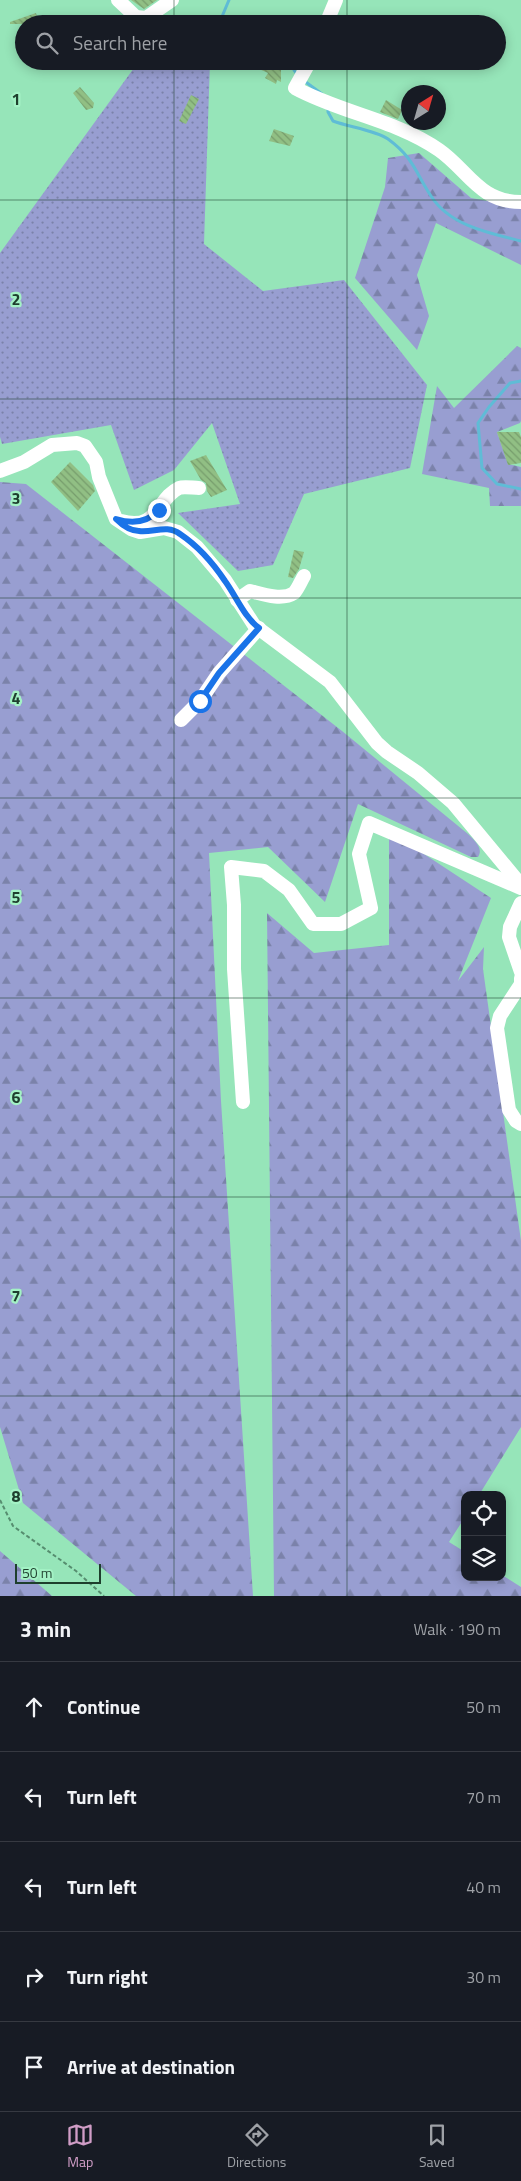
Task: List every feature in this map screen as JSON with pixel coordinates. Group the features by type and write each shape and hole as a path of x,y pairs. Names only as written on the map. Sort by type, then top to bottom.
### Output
{"street":[{"path":"118,0 134,15"},
{"path":"150,15 172,0"},
{"path":"330,15 336,0"},
{"path":"304,70 295,88 315,99 414,135 441,151 479,188 495,198 521,202"},
{"path":"0,471 24,462 52,445 77,443 85,446 90,452 116,519 131,529 140,532 164,528 178,532 197,547 216,568 254,624 330,682 377,743 418,773 453,803 521,887"},
{"path":"116,519 127,523 137,523 152,517 173,492 180,488 199,488"},
{"path":"237,600 250,591 273,596 294,593 304,576"},
{"path":"181,720 200,701 219,673 259,628"},
{"path":"243,1102 234,969 234,905 231,867 264,870 289,890 313,924 341,924 371,908 358,854 369,822 521,887"},
{"path":"521,903 510,927 509,937 521,972"},
{"path":"521,978 521,984 500,1016 497,1028 510,1110 516,1121 521,1124"}],"path":[{"path":"0,1500 13,1526 76,1571 104,1596"}],"green space":[{"path":"132,70 210,70 204,244 263,291 344,280 427,385 410,468 304,494 273,565 238,571 178,513 240,504 212,423 174,470 134,490 111,425 2,444 0,437 0,253"},
{"path":"419,153 471,198 521,207 521,265 436,223 417,275 429,316 417,350 355,278 385,187 388,158"},
{"path":"517,346 521,348 521,421 497,432 508,464 521,467 521,506 490,506 489,488 422,474 437,386 454,408"},
{"path":"0,482 26,484 342,731 468,834 478,844 480,850 478,857 471,857 358,804 325,902 268,847 209,853 221,1101 253,1596 136,1596 23,1503 0,1427"},
{"path":"389,831 491,898 458,981 484,947 483,969 521,1241 521,1427 481,1491 461,1491 461,1523 449,1542 461,1550 461,1581 506,1581 506,1578 521,1587 521,1596 274,1596 267,913 314,953 389,945"},
{"path":"0,1551 52,1596 0,1596"}],"building":[{"path":"131,0 157,0 144,9"},
{"path":"261,70 281,70 281,82 277,80 276,84 265,78 268,73"},
{"path":"80,87 94,103 93,108 86,110 73,93"},
{"path":"191,95 199,99 186,124 179,121"},
{"path":"386,100 401,109 398,119 380,112"},
{"path":"274,129 294,136 290,146 269,141"},
{"path":"497,432 519,432 521,437 521,463 508,465"},
{"path":"206,455 227,490 211,497 207,491 206,483 201,480 190,461"},
{"path":"70,462 93,485 95,491 78,511 51,482"},
{"path":"294,550 304,552 299,569 293,578 288,577"}],"waterway":[{"path":"223,15 229,0"},
{"path":"294,70 297,74"},
{"path":"303,80 322,94"},
{"path":"328,107 328,112 333,121 376,133 397,146 409,159 431,196 449,215 471,227 521,241"},
{"path":"521,381 510,383 478,423 482,468 497,484 521,489"}],"route":[{"path":"159,510 152,517 137,523 127,523 116,519 122,525 140,532 164,528 178,532 197,547 216,568 246,614 259,628 219,673 200,701"}]}
